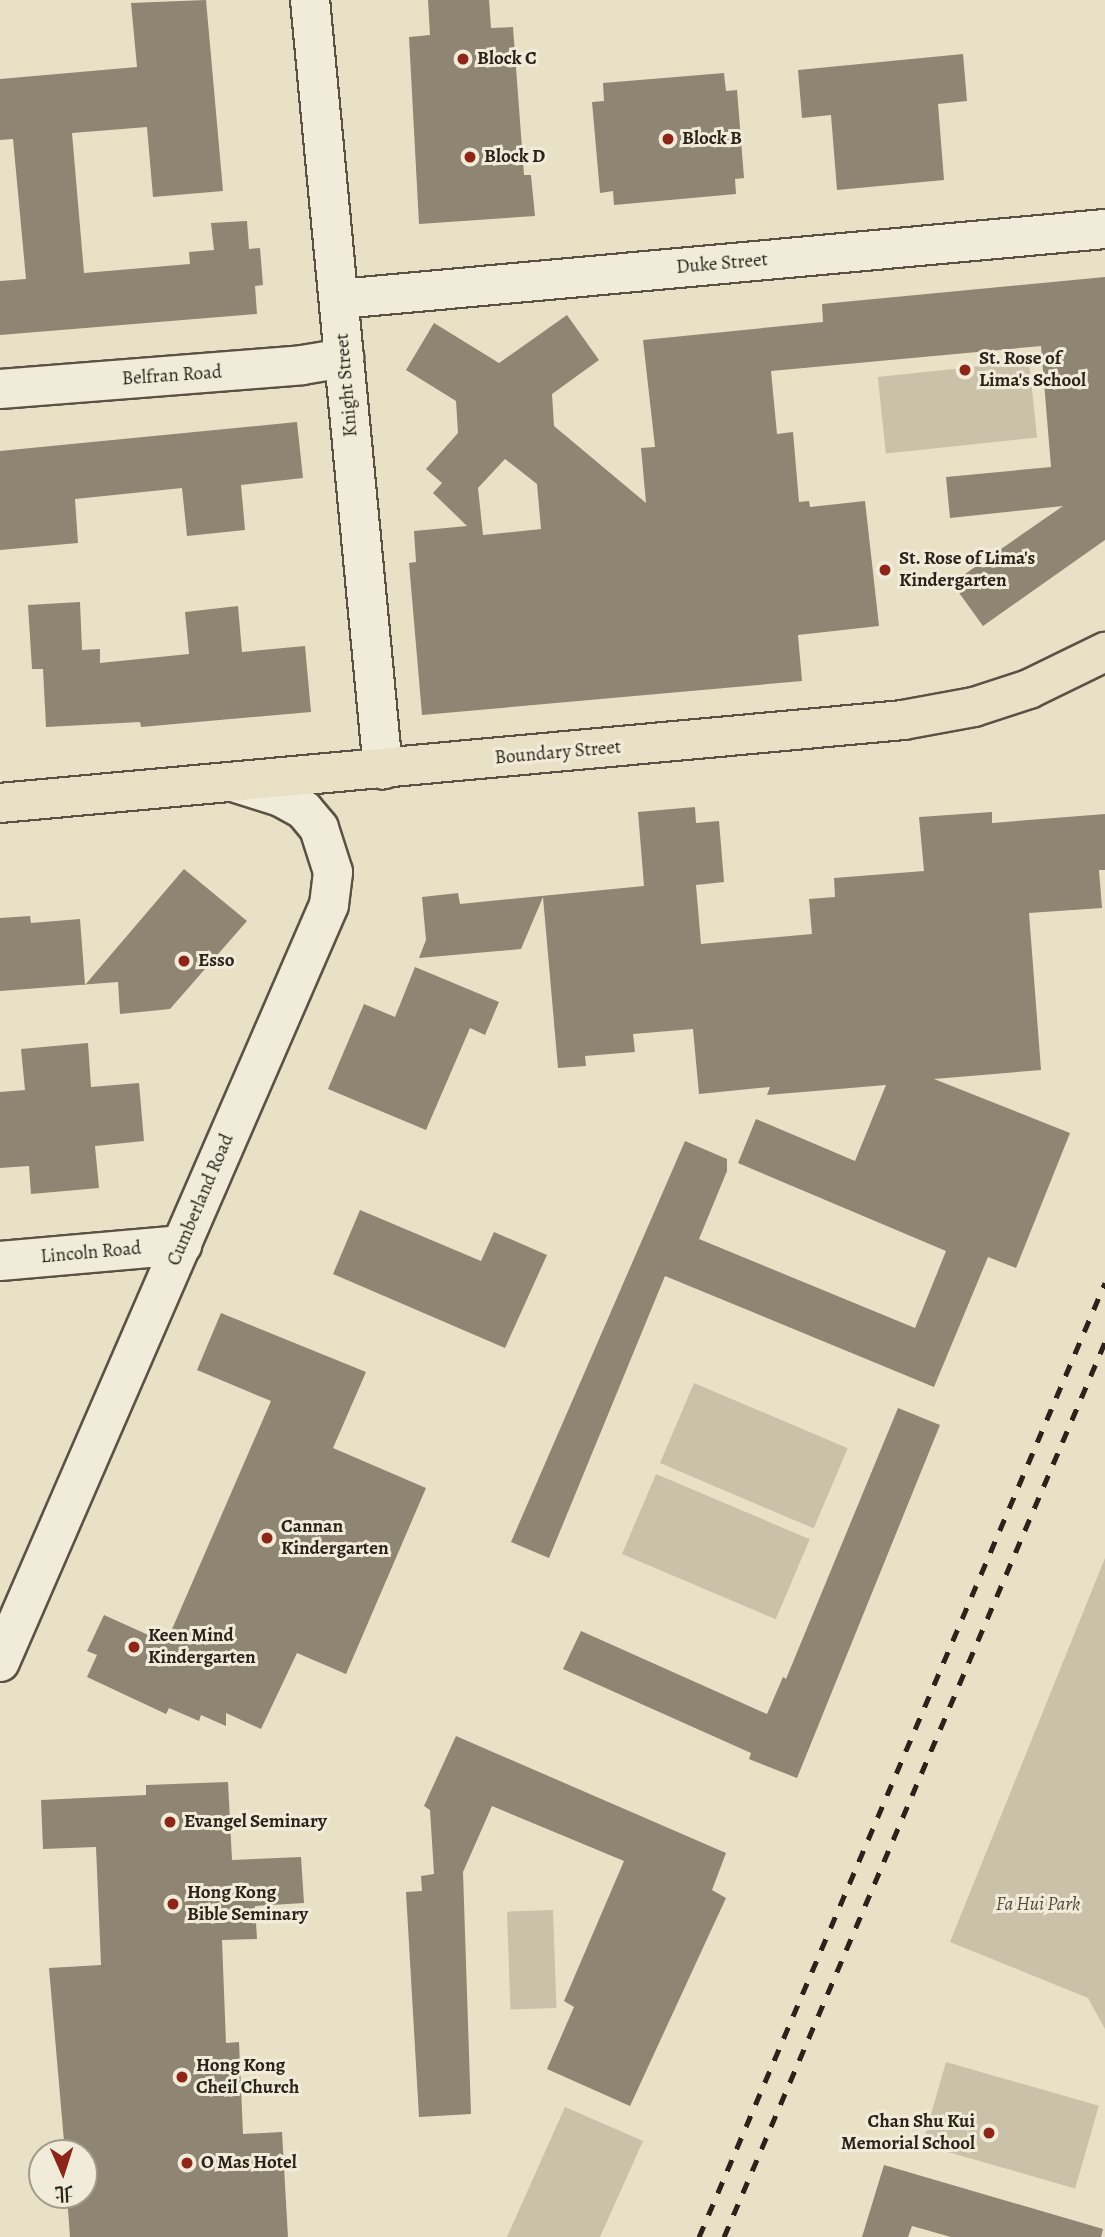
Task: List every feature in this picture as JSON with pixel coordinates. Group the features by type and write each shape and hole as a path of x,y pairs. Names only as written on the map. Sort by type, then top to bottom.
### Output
{"main road":[{"path":"1096,657 1105,625"},
{"name":"Boundary Street","path":"0,803 383,770 940,715 1029,688 1096,657"}],"street":[{"name":"Knight Street","path":"310,0 383,770"},
{"name":"Duke Street","path":"340,299 1105,229"},
{"name":"Belfran Road","path":"0,388 302,366 344,358"},
{"name":"Cumberland Road","path":"0,1662 182,1245 333,889 329,849 304,810 281,796 231,782"},
{"name":"Lincoln Road","path":"0,1261 182,1245"}],"green space":[{"path":"1029,361 1037,438 886,453 878,377"},
{"path":"694,1383 848,1448 814,1528 660,1463"},
{"path":"656,1474 810,1539 776,1619 622,1554"},
{"name":"Fa Hui Park","path":"1105,1558 1105,2029 1088,1998 950,1942"},
{"path":"553,1910 556,2008 510,2010 507,1912"},
{"path":"946,2062 1099,2106 1075,2188 922,2145"},
{"path":"565,2107 643,2141 600,2237 507,2237"}],"building":[{"path":"206,0 223,191 153,197 147,127 72,133 84,273 190,264 189,252 214,250 211,223 247,221 249,249 260,248 263,285 255,286 257,314 0,335 0,281 26,279 13,139 0,140 0,79 137,67 131,3"},
{"path":"428,0 489,0 491,28 513,27 524,175 531,175 535,216 419,224 409,37 430,35"},
{"path":"963,54 967,101 938,104 944,180 837,190 831,115 802,118 798,70"},
{"name":"Block B","path":"724,73 726,91 737,90 744,178 735,179 736,194 614,205 613,191 600,193 592,102 604,101 603,83"},
{"path":"1105,277 1105,540 983,626 952,583 1063,506 950,518 946,477 1051,467 1041,346 771,371 777,434 793,432 799,502 809,501 810,507 865,501 879,626 798,635 802,681 422,715 409,563 416,562 414,531 467,526 433,493 442,483 426,469 458,433 456,401 406,370 434,323 499,363 567,315 599,360 552,394 554,426 646,503 641,448 655,447 643,340 823,322 822,304","holes":["505,459 537,484 541,529 483,535 478,488"]},
{"path":"297,422 303,478 241,485 245,530 187,536 182,488 75,499 78,543 0,550 0,451"},
{"path":"80,602 82,650 100,649 100,663 189,654 185,612 238,606 242,652 305,646 311,712 141,727 140,722 46,727 43,669 32,669 28,605"},
{"path":"695,807 696,823 719,821 724,882 696,885 701,944 812,934 809,899 835,897 834,878 924,871 919,817 992,812 992,823 1105,814 1105,870 1099,870 1102,908 1029,913 1041,1070 934,1079 1070,1133 1016,1268 988,1257 934,1387 665,1276 549,1558 511,1542 685,1141 727,1159 727,1171 699,1239 915,1328 946,1251 738,1163 756,1119 855,1161 886,1085 767,1095 770,1087 699,1094 693,1029 633,1034 635,1052 585,1056 586,1066 558,1068 543,897 521,949 419,958 426,940 422,897 458,893 460,904 644,886 638,812"},
{"path":"184,869 247,921 170,1009 120,1014 118,982 85,984"},
{"path":"30,916 31,923 80,919 85,985 0,991 0,918"},
{"path":"415,967 499,1002 485,1035 470,1028 426,1130 328,1089 364,1004 395,1017"},
{"path":"88,1043 91,1087 139,1083 144,1141 95,1146 99,1188 31,1194 29,1166 0,1168 0,1092 25,1090 21,1049"},
{"path":"360,1210 481,1261 494,1232 547,1255 505,1348 333,1274"},
{"path":"221,1313 366,1372 333,1448 426,1488 346,1674 297,1653 261,1729 226,1713 226,1726 201,1715 199,1721 169,1708 166,1714 87,1677 97,1655 87,1651 104,1615 166,1643 271,1401 197,1370"},
{"path":"898,1408 940,1425 797,1778 749,1759 751,1753 563,1669 581,1631 767,1714 783,1677 786,1679"},
{"path":"456,1736 726,1853 712,1890 726,1898 630,2106 547,2069 574,2007 564,2001 624,1861 492,1806 463,1872 471,2114 419,2117 406,1892 422,1891 421,1876 434,1874 430,1810 424,1806"},
{"path":"228,1782 232,1860 301,1857 304,1903 255,1906 257,1939 222,1940 226,2043 239,2042 243,2134 282,2132 288,2237 70,2237 68,2209 98,2209 98,2139 64,2139 49,1968 101,1965 96,1847 43,1849 41,1800 146,1795 146,1785"},
{"path":"884,2165 1103,2229 1101,2237 951,2237 912,2226 908,2237 862,2237"}],"railway":[{"path":"699,2237 1105,1283"},
{"path":"724,2237 1105,1342"}],"place":[{"name":"Block C","path":"463,59"},
{"name":"Block B","path":"668,139"},
{"name":"Block D","path":"470,157"},
{"name":"St. Rose of Lima's School","path":"965,370"},
{"name":"St. Rose of Lima's Kindergarten","path":"885,570"},
{"name":"Esso","path":"184,961"},
{"name":"Cannan Kindergarten","path":"267,1538"},
{"name":"Keen Mind Kindergarten","path":"134,1647"},
{"name":"Evangel Seminary","path":"170,1822"},
{"name":"Hong Kong Bible Seminary","path":"173,1904"},
{"name":"Hong Kong Cheil Church","path":"182,2077"},
{"name":"Chan Shu Kui Memorial School","path":"989,2133"},
{"name":"O Mas Hotel","path":"187,2163"}]}
